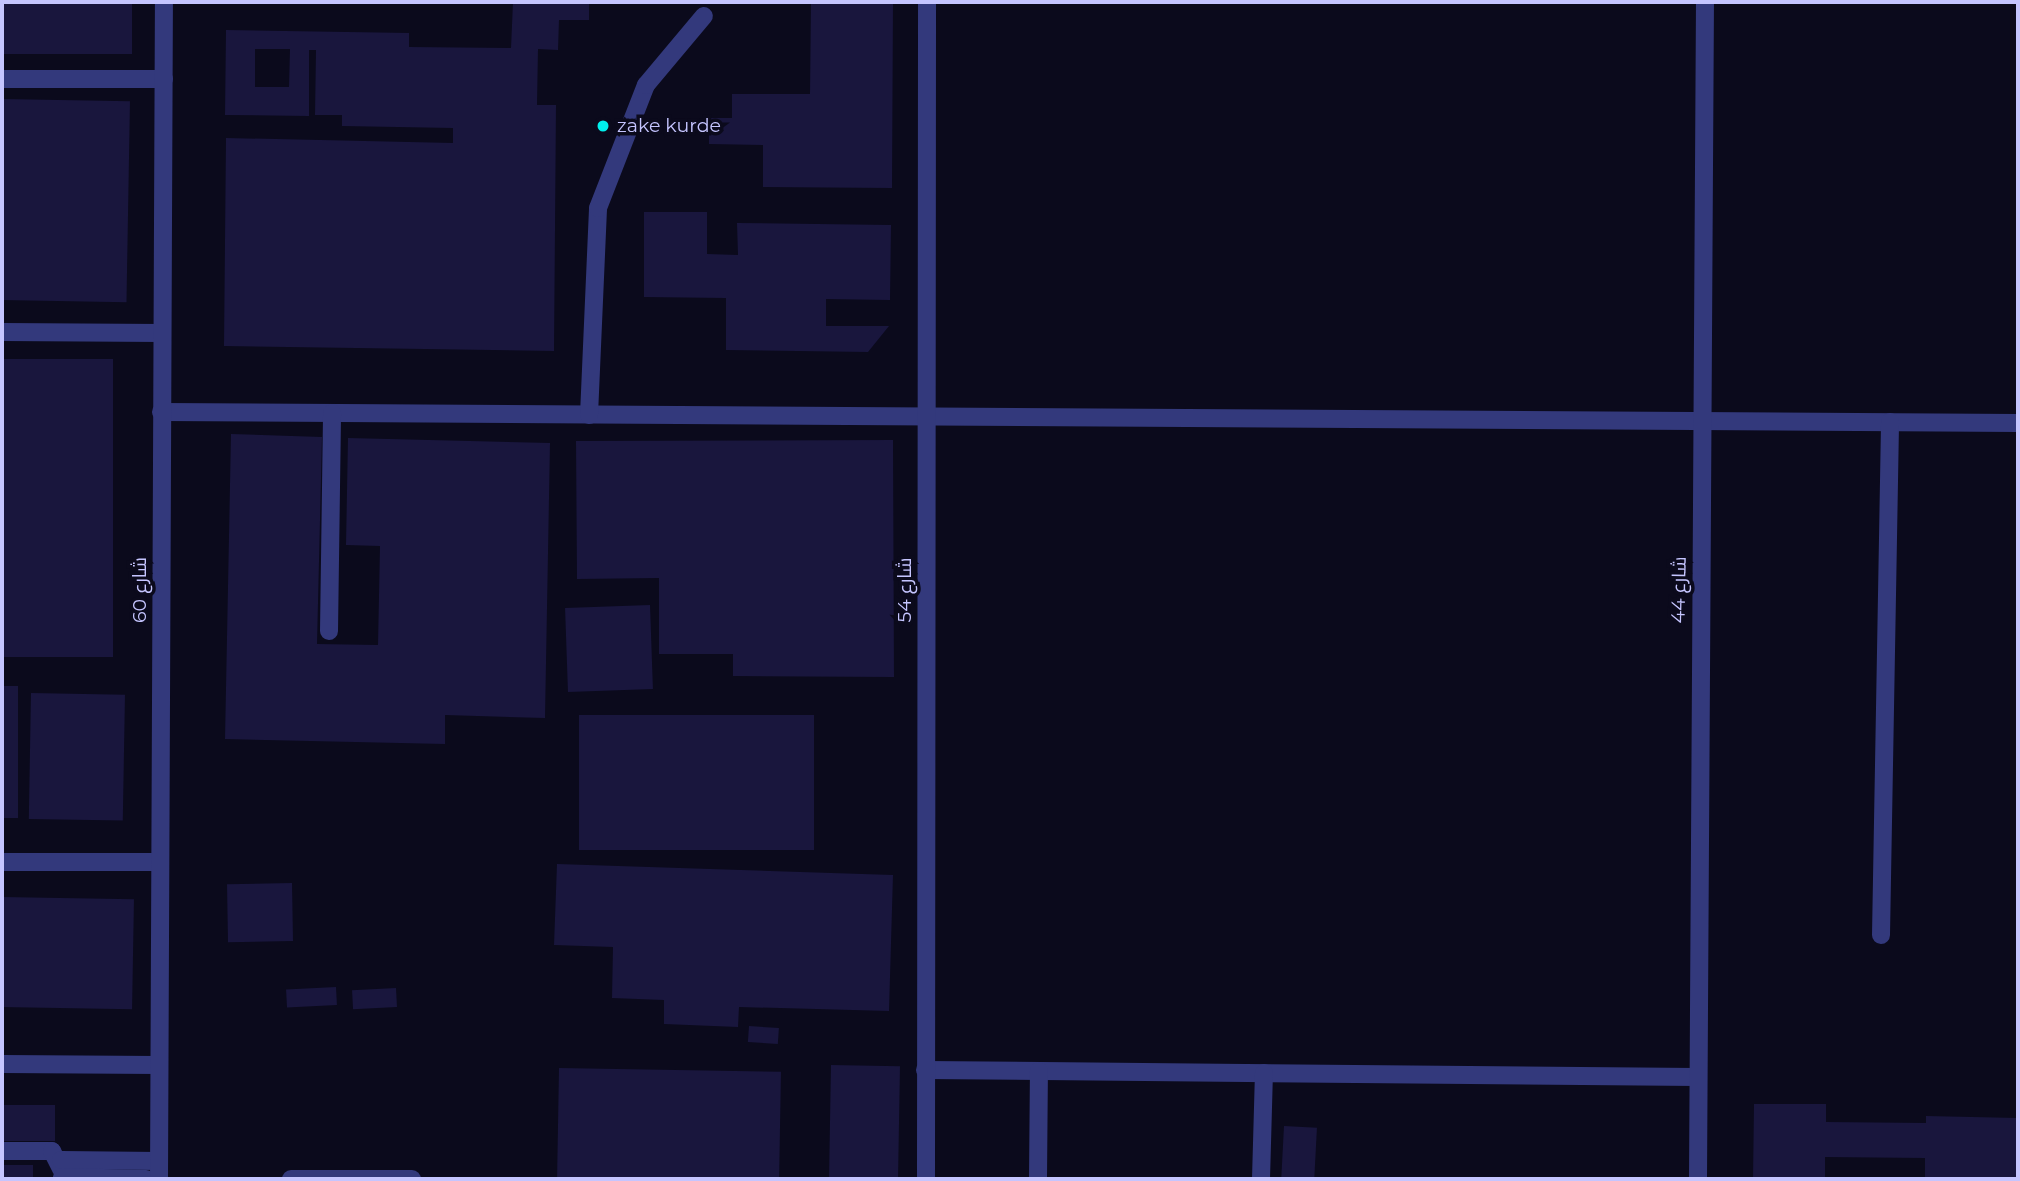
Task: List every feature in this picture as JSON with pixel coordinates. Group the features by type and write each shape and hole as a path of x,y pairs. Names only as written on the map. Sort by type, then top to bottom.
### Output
{"lane":[{"name":"شارع 60","path":"159,1179 164,2"},
{"name":"شارع 54","path":"926,1179 927,2"},
{"name":"شارع 44","path":"1698,1179 1705,2"},
{"path":"589,415 598,208 646,85 704,16"},
{"path":"2,79 164,79"},
{"path":"2,332 162,333"},
{"path":"162,412 2018,422"},
{"path":"329,631 332,413"},
{"path":"1881,935 1890,422"},
{"path":"2,862 160,862"},
{"path":"2,1064 159,1065"},
{"path":"925,1070 1697,1077"},
{"path":"1038,1179 1039,1071"},
{"path":"1261,1179 1264,1073"},
{"path":"2,1151 52,1151 61,1172"},
{"path":"61,1172 159,1161"},
{"path":"61,1172 146,1179"},
{"path":"291,1179 412,1179"}],"building":[{"path":"2,2 132,2 132,54 2,54"},
{"path":"513,2 589,2 589,20 559,20 558,50 538,49 537,105 556,105 554,351 224,346 226,138 453,143 453,128 342,126 342,115 315,115 316,50 309,50 309,116 225,115 226,30 409,33 409,47 511,48","holes":["255,49 290,49 289,87 255,87"]},
{"path":"811,2 893,2 892,188 763,187 763,145 709,144 709,118 732,118 732,94 810,94"},
{"path":"2,99 130,101 126,302 2,300"},
{"path":"644,212 707,212 707,254 738,255 737,223 891,225 890,300 826,299 826,326 889,326 868,352 726,350 726,298 644,297"},
{"path":"2,359 113,359 113,657 2,657"},
{"path":"231,434 322,437 317,644 378,645 380,546 346,545 348,438 550,443 545,718 445,715 445,744 225,739"},
{"path":"893,440 894,677 733,676 733,654 659,654 659,578 577,579 576,441"},
{"path":"650,605 653,689 568,692 565,608"},
{"path":"2,686 18,686 18,818 2,818"},
{"path":"31,693 125,695 123,821 29,819"},
{"path":"579,715 814,715 814,850 579,850"},
{"path":"557,864 893,875 889,1011 739,1007 738,1027 664,1024 664,1000 612,998 613,947 554,945"},
{"path":"292,883 293,941 228,942 227,884"},
{"path":"2,897 134,899 132,1009 2,1007"},
{"path":"336,987 337,1005 287,1008 286,990"},
{"path":"396,988 397,1007 353,1009 352,990"},
{"path":"749,1026 779,1028 778,1044 748,1042"},
{"path":"831,1065 900,1066 898,1179 829,1179"},
{"path":"559,1068 781,1072 779,1179 557,1179"},
{"path":"1754,1104 1826,1104 1826,1122 1926,1123 1926,1116 2018,1118 2018,1179 1925,1179 1925,1158 1825,1157 1825,1179 1753,1179"},
{"path":"2,1105 55,1105 55,1141 2,1141"},
{"path":"1284,1126 1317,1128 1314,1179 1281,1179"},
{"path":"2,1165 33,1165 33,1179 2,1179"}],"place":[{"name":"zake kurde","path":"603,126"}]}
